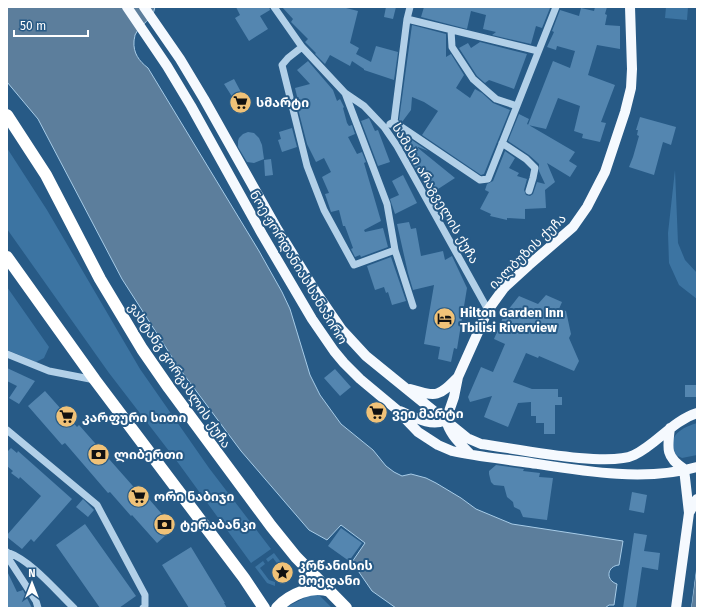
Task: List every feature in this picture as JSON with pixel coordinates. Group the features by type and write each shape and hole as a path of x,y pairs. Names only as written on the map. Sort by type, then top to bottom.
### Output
{"highway":[{"name":"ვახტანგ გორგასლის ქუჩა","path":"7,115 46,175 100,279 156,369 271,526 296,557 346,608"},
{"path":"7,257 95,380 244,578 264,608"},
{"path":"277,608 286,601 307,590 318,588 330,591"}],"main road":[{"name":"ნოე ჟორდანიას სანაპირო","path":"127,7 192,106 262,234 325,337 349,369 396,409 418,432 437,444 452,451 559,467 630,474 658,474 697,467"},
{"name":"ნოე ჟორდანიას სანაპირო","path":"144,7 204,99 276,227 330,314 354,344 366,356 467,438 481,444 579,458 618,459 633,456 648,446 678,421 697,413"},
{"name":"იალბუზის ქუჩა","path":"446,420 454,397 458,377 488,310 504,288 528,265 573,227 587,207 605,172 625,112 631,88 632,69 630,7"},
{"path":"408,389 426,394 437,395 444,392 458,377"},
{"path":"396,409 428,422 441,422 446,420 452,435 470,454"},
{"path":"670,428 668,444 671,458 684,469 689,518 676,608"},
{"path":"689,518 697,499"}],"street":[{"name":"სამასი არაგველის ქუჩა","path":"274,7 302,47 345,93 364,106 384,127 397,146 488,310"},
{"path":"394,122 407,19 410,7"},
{"path":"394,122 480,180 488,179 556,7"},
{"path":"407,19 538,51"},
{"path":"451,30 452,47 473,79 496,98 517,106"},
{"path":"302,47 282,65 307,166 324,210 354,265 395,250"},
{"path":"345,93 387,204 395,250 413,306"},
{"path":"384,127 394,122"},
{"path":"502,144 526,159 535,168 534,178 529,191"},
{"path":"7,354 50,371 95,380"},
{"path":"7,430 97,505 145,595 145,606 143,608"},
{"path":"8,552 10,561 36,601 38,608"},
{"path":"8,552 27,562 74,608"}],"shaded area":[{"path":"7,7 155,7 152,15 135,35 134,49 139,60 148,68 259,251 282,292 290,309 310,375 320,395 341,424 373,450 386,466 394,472 402,476 411,474 426,478 461,498 476,509 512,524 623,541 619,565 612,568 609,573 609,576 613,582 617,584 614,605 609,605 605,608 396,608 372,591 352,562 365,543 341,525 327,540 309,530 241,451 179,368 122,279 38,119 7,82"},
{"path":"666,7 688,7 687,20 665,18"},
{"path":"7,148 47,210 140,369 209,468 271,549 251,563 179,464 109,373 7,229"},
{"path":"675,170 678,243 685,260 697,273 697,299 679,285 669,263 668,233"},
{"path":"7,287 49,347 44,358 36,362 7,350"},
{"path":"697,423 697,455 682,458 676,455 673,448 674,438 681,430"},
{"path":"274,553 286,569 286,577 283,576 282,570 273,558 268,562 266,559"},
{"path":"263,561 265,564 260,568 269,580 275,582 275,586 267,583 255,567"},
{"path":"697,564 697,608 691,608"},
{"path":"312,594 318,594 332,608 285,608"}],"pier":[{"path":"697,562 691,608 689,608 695,563"}],"building":[{"path":"236,7 269,7 270,10 260,16 268,29 249,41 235,18 240,15"},
{"path":"282,7 342,7 358,11 350,43 359,48 356,54 371,62 376,46 398,52 394,80 364,70 352,61 350,66 330,55 325,64 305,42 308,39 291,22 293,19"},
{"path":"386,7 396,7 393,19 384,17"},
{"path":"424,7 550,8 542,28 536,26 531,44 492,35 496,32 483,29 486,15 471,11 467,29 421,17"},
{"path":"595,7 607,7 605,14 607,15 605,25 620,26 620,49 597,45 588,75 615,85 601,122 606,123 600,142 582,138 583,134 574,131 580,106 558,98 546,129 528,125 553,61 570,68 575,51 557,46 556,50 547,47 554,32 552,31 560,10 579,16 581,8 594,11"},
{"path":"412,25 446,34 446,57 451,54 464,75 456,88 470,98 475,89 493,103 510,110 484,174 481,175 422,135 438,111 424,102 412,97 411,110 402,122 399,120"},
{"path":"480,42 527,54 514,89 489,80 485,83 477,76 459,48 468,43 471,48"},
{"path":"308,61 333,90 337,101 340,99 344,107 347,123 349,126 352,125 355,134 348,137 357,154 362,152 366,162 364,163 381,221 364,230 365,232 383,228 388,247 361,257 360,255 355,257 351,249 353,248 345,226 343,226 339,210 331,212 325,194 329,193 322,177 331,172 324,158 316,162 307,144 298,109 300,109 295,88 310,84 297,70"},
{"path":"234,79 242,94 245,92 251,102 240,109 224,84"},
{"path":"519,114 529,119 527,124 575,152 569,161 577,166 570,177 547,163 555,182 545,190 546,208 525,209 525,219 507,218 507,220 490,216 491,214 480,209 489,192 485,190 487,184 493,181 505,151 515,158 509,168 519,173 517,176 527,179 524,190 526,195 530,196 533,194 537,182 545,184 539,171 539,164 529,155 508,141"},
{"path":"640,117 676,127 671,145 663,142 654,175 629,167 639,136 637,135 638,130 636,130"},
{"path":"369,118 375,131 378,130 390,162 378,166 361,121"},
{"path":"292,128 297,147 282,152 278,140 281,139 279,132"},
{"path":"248,132 254,133 259,138 262,145 264,159 254,163 247,162 238,147 239,138"},
{"path":"406,136 428,151 418,147 455,178 435,191 420,170 414,167 417,163 412,160 402,140"},
{"path":"271,159 273,175 265,176 264,160"},
{"path":"403,175 417,203 395,214 390,199 399,195 392,181"},
{"path":"409,222 411,229 416,228 421,256 443,251 445,260 452,256 467,288 457,349 454,348 451,362 438,359 440,347 424,344 434,285 413,290 397,224"},
{"path":"391,257 406,301 392,305 388,292 386,293 384,287 375,290 367,266"},
{"path":"546,295 562,302 559,309 566,311 571,334 569,338 579,361 574,371 539,356 538,358 526,353 513,382 532,389 558,389 558,397 562,397 562,405 555,405 555,434 544,434 544,423 536,423 536,416 531,416 531,402 518,403 508,427 484,417 492,396 470,402 468,397 481,367 493,372 505,344 494,339 504,315 519,296 538,304"},
{"path":"7,368 35,381 19,404 9,398 17,386 7,381"},
{"path":"335,369 351,387 340,396 324,378"},
{"path":"685,385 697,385 697,397 685,397"},
{"path":"45,391 77,427 79,425 147,502 149,499 174,528 157,543 110,492 108,493 65,443 62,445 28,406"},
{"path":"376,409 383,415 376,424 369,418"},
{"path":"11,448 17,453 18,451 72,499 34,542 31,539 22,549 7,537 7,535 41,496 20,477 19,479 11,473 13,471 7,466 7,452"},
{"path":"496,465 524,469 523,471 540,473 539,477 553,478 547,520 523,517 520,510 514,507 513,502 507,497 504,486 494,485 491,482 489,471"},
{"path":"632,492 647,495 644,513 629,510"},
{"path":"83,499 94,510 88,517 76,507"},
{"path":"85,524 136,596 119,608 100,608 56,545"},
{"path":"341,528 362,543 349,561 328,546"},
{"path":"634,533 647,535 644,551 660,553 658,570 642,567 636,608 623,608"},
{"path":"191,547 227,608 189,608 162,565"},
{"path":"7,571 17,592 23,590 32,608 7,608"}],"place":[{"name":"სმარტი","path":"241,102"},
{"name":"Hilton Garden Inn Tbilisi Riverview","path":"445,319"},
{"name":"ვეი მარტი","path":"377,413"},
{"name":"კარფური სითი","path":"67,417"},
{"name":"ლიბერთი","path":"99,454"},
{"name":"ორი ნაბიჯი","path":"139,496"},
{"name":"ტერაბანკი","path":"164,524"},
{"name":"კრწანისის მოედანი","path":"282,572"}]}
